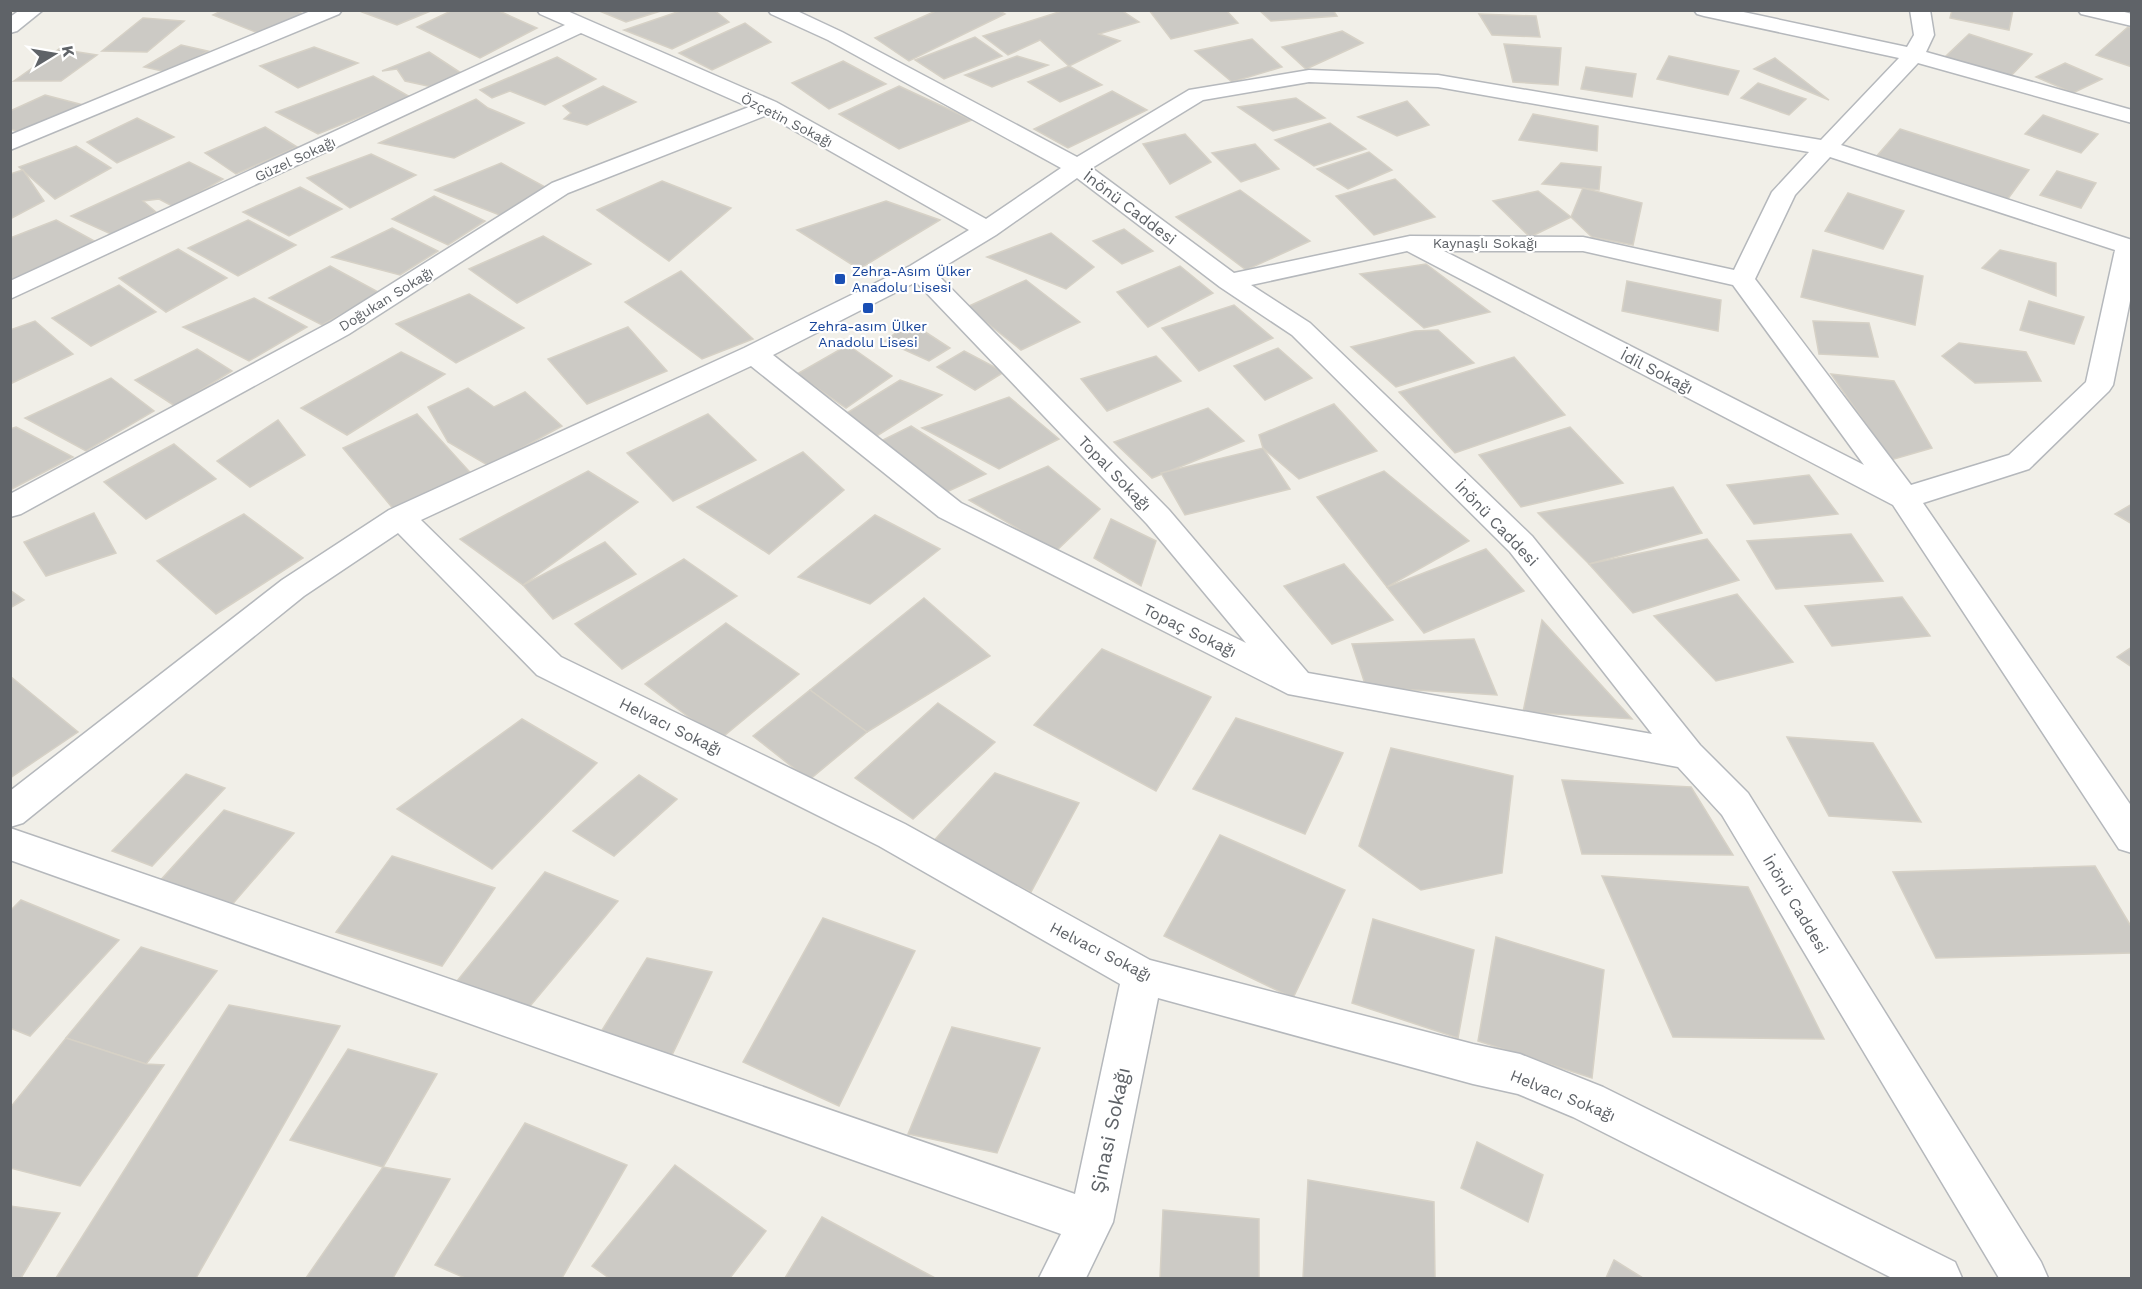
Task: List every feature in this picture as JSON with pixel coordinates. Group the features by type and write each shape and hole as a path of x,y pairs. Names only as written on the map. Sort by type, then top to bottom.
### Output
{"street":[{"path":"10,27 33,10"},
{"path":"10,143 332,10"},
{"name":"Özçetin Sokağı","path":"547,10 768,108 987,230"},
{"name":"İnönü Caddesi","path":"778,10 835,36 1077,167 1229,282 1301,329 1521,544 1688,756 1735,804 2025,1278"},
{"path":"1704,10 1914,55 2132,117"},
{"path":"1920,10 1924,34 1914,55 1784,192 1742,279 1904,498 2132,838"},
{"path":"2088,10 2132,20"},
{"name":"Güzel Sokağı","path":"10,291 579,26"},
{"path":"10,812 294,588 400,517 754,354 919,271 987,230 1077,167 1197,95 1309,76 1438,81 1827,148 2130,248 2099,385 2019,462 1904,498"},
{"name":"Doğukan Sokağı","path":"10,507 339,328 560,188 768,108"},
{"name":"Kaynaşlı Sokağı","path":"1229,282 1410,243 1583,244 1742,279"},
{"name":"İdil Sokağı","path":"1410,243 1904,498"},
{"name":"Topal Sokağı","path":"919,271 1158,517 1300,685"},
{"name":"Topaç Sokağı","path":"754,354 950,510 1300,685 1688,756"},
{"name":"Helvacı Sokağı","path":"400,517 549,666 892,836 1142,976 1473,1064 1520,1074 1588,1102 1939,1278"},
{"path":"10,844 1091,1222"},
{"name":"Şinasi Sokağı","path":"1062,1278 1091,1222 1142,976"}],"building":[{"path":"223,10 295,10 303,14 258,33 213,15"},
{"path":"365,10 433,10 397,25 362,12"},
{"path":"453,10 497,10 537,28 480,58 417,27"},
{"path":"597,10 664,10 626,22"},
{"path":"683,10 714,10 729,22 672,49 624,30"},
{"path":"938,10 998,10 1005,14 909,61 875,38"},
{"path":"1065,10 1121,10 1139,22 1099,34 1120,41 1069,66 1040,40 1008,55 983,36"},
{"path":"1149,10 1226,10 1238,23 1171,39"},
{"path":"1259,10 1333,10 1337,16 1271,21"},
{"path":"1952,10 2013,10 2009,30 1950,18"},
{"path":"1479,14 1536,16 1540,37 1492,35"},
{"path":"143,18 184,21 147,52 102,51"},
{"path":"745,23 771,42 712,70 679,53"},
{"path":"2128,27 2132,28 2132,67 2096,55"},
{"path":"1342,31 1363,43 1306,69 1282,47"},
{"path":"1969,34 2032,54 2009,78 1945,57"},
{"path":"975,37 1002,56 944,79 915,60"},
{"path":"1252,39 1282,67 1232,82 1195,51"},
{"path":"1504,44 1561,48 1558,85 1513,82"},
{"path":"181,45 208,51 171,73 144,67"},
{"path":"314,47 358,63 298,88 260,66"},
{"path":"59,49 97,55 61,81 14,81"},
{"path":"429,52 461,73 432,87 405,81 397,69 382,71"},
{"path":"1017,56 1048,65 992,87 965,75"},
{"path":"1669,56 1739,71 1728,95 1657,79"},
{"path":"557,57 596,79 545,105 510,91 492,98 480,90"},
{"path":"1775,58 1829,100 1754,69"},
{"path":"843,61 886,84 829,109 792,83"},
{"path":"2065,63 2102,79 2073,93 2036,77"},
{"path":"1069,66 1102,85 1060,102 1028,82"},
{"path":"1586,67 1636,74 1632,97 1581,89"},
{"path":"373,76 410,97 318,134 276,112"},
{"path":"1758,83 1806,99 1789,115 1741,98"},
{"path":"603,86 636,102 587,125 564,119 571,113 563,106"},
{"path":"899,86 972,120 899,149 839,114"},
{"path":"1112,91 1147,110 1068,148 1034,129"},
{"path":"45,95 87,106 23,133 10,129 10,111"},
{"path":"1296,98 1325,118 1273,131 1238,107"},
{"path":"476,99 488,108 524,123 454,158 379,143"},
{"path":"1407,101 1429,125 1397,136 1358,117"},
{"path":"1533,114 1598,126 1597,151 1519,140"},
{"path":"2043,115 2098,134 2081,153 2025,134"},
{"path":"137,118 174,137 117,163 87,142"},
{"path":"1330,123 1366,149 1314,166 1275,140"},
{"path":"265,127 297,147 236,174 205,153"},
{"path":"1900,129 2029,170 2007,200 1876,157"},
{"path":"1185,134 1211,162 1170,184 1143,144"},
{"path":"1255,144 1279,169 1241,182 1212,153"},
{"path":"76,146 111,168 55,199 19,167"},
{"path":"1369,152 1392,170 1348,189 1317,169"},
{"path":"371,154 416,175 350,208 307,178"},
{"path":"189,162 223,179 174,207 159,199 143,201 156,212 113,235 71,216"},
{"path":"501,163 547,188 502,216 435,190"},
{"path":"1561,163 1601,167 1599,190 1542,184"},
{"path":"23,170 44,201 10,219 10,174"},
{"path":"2057,171 2096,183 2081,208 2040,195"},
{"path":"1395,179 1435,217 1374,235 1336,196"},
{"path":"662,181 731,208 669,261 597,210"},
{"path":"300,187 342,209 289,236 243,212"},
{"path":"1583,188 1642,203 1633,245 1592,237 1571,217"},
{"path":"1240,190 1310,241 1246,270 1176,217"},
{"path":"1538,191 1571,217 1530,237 1493,201"},
{"path":"1848,193 1904,211 1883,249 1825,231"},
{"path":"434,196 485,221 448,245 392,219"},
{"path":"886,201 940,220 859,269 797,230"},
{"path":"56,220 96,242 10,281 10,238"},
{"path":"248,220 296,245 238,276 188,248"},
{"path":"392,228 438,251 400,275 332,257"},
{"path":"1124,229 1153,251 1122,264 1093,241"},
{"path":"1051,233 1094,267 1066,289 987,257"},
{"path":"543,236 591,264 517,303 469,269"},
{"path":"178,249 227,278 166,312 119,278"},
{"path":"1813,250 1923,276 1915,325 1801,297"},
{"path":"2000,250 2056,263 2056,296 1982,268"},
{"path":"1426,264 1490,312 1424,328 1360,274"},
{"path":"330,266 380,293 322,325 269,298"},
{"path":"1180,266 1213,293 1148,327 1117,292"},
{"path":"681,271 753,339 702,359 625,302"},
{"path":"1026,280 1080,322 1021,350 967,307"},
{"path":"1627,281 1721,300 1718,331 1622,311"},
{"path":"119,285 156,312 91,346 52,318"},
{"path":"469,294 524,328 456,363 396,324"},
{"path":"254,298 307,327 249,361 183,327"},
{"path":"2029,301 2084,317 2074,344 2020,330"},
{"path":"1234,305 1273,338 1199,371 1162,328"},
{"path":"35,321 73,354 10,384 10,330"},
{"path":"1813,321 1869,323 1878,357 1819,354"},
{"path":"910,322 950,348 929,361 885,341"},
{"path":"628,327 667,371 587,404 548,359"},
{"path":"1438,330 1474,363 1396,387 1351,347 1415,331"},
{"path":"1959,343 2026,352 2041,381 1975,383 1942,356"},
{"path":"848,345 892,376 846,408 797,374"},
{"path":"1278,348 1312,378 1265,400 1234,366"},
{"path":"197,349 232,371 175,406 135,380"},
{"path":"964,351 1004,372 975,390 937,367"},
{"path":"401,352 445,374 347,435 301,408"},
{"path":"1156,356 1181,381 1107,411 1081,379"},
{"path":"1514,357 1565,415 1455,453 1399,392"},
{"path":"1831,374 1894,381 1932,448 1891,460"},
{"path":"111,378 154,411 86,451 25,418"},
{"path":"900,380 942,395 875,437 842,416"},
{"path":"468,388 494,407 525,392 562,426 489,466 448,442 428,407"},
{"path":"1009,397 1059,439 999,469 922,428"},
{"path":"1334,404 1377,451 1299,479 1263,448 1259,435"},
{"path":"1208,408 1244,441 1152,478 1114,442"},
{"path":"417,414 477,480 400,517 343,448"},
{"path":"708,414 756,460 673,501 627,453"},
{"path":"278,420 305,455 250,487 217,461"},
{"path":"911,426 986,474 942,494 879,442"},
{"path":"16,427 73,457 10,490 10,429"},
{"path":"1570,427 1623,483 1521,507 1479,455"},
{"path":"174,444 216,479 146,519 104,482"},
{"path":"1263,448 1290,489 1185,515 1161,473"},
{"path":"803,452 844,490 769,554 697,507"},
{"path":"1048,466 1100,509 1056,551 969,500"},
{"path":"588,471 638,502 523,585 460,539"},
{"path":"1384,471 1469,541 1387,587 1317,497"},
{"path":"1809,475 1838,514 1754,524 1727,485"},
{"path":"1673,487 1702,533 1589,564 1538,513"},
{"path":"2132,504 2132,524 2115,514"},
{"path":"94,513 116,553 46,576 24,542"},
{"path":"244,514 303,558 216,614 157,561"},
{"path":"875,515 940,549 870,604 798,577"},
{"path":"1111,519 1156,541 1141,586 1094,558"},
{"path":"1851,534 1883,581 1776,589 1747,541"},
{"path":"1707,539 1739,580 1633,613 1589,564"},
{"path":"605,542 636,574 553,619 523,585"},
{"path":"1486,549 1524,591 1424,633 1387,587"},
{"path":"684,559 737,596 622,669 575,624"},
{"path":"1344,564 1393,620 1332,644 1284,586"},
{"path":"10,590 24,600 10,608"},
{"path":"1737,594 1793,662 1716,681 1654,616"},
{"path":"1902,597 1930,636 1832,646 1805,606"},
{"path":"924,598 990,656 867,732 810,690"},
{"path":"1542,620 1632,719 1523,712"},
{"path":"726,623 799,674 719,740 645,684"},
{"path":"1474,639 1497,695 1366,687 1352,644"},
{"path":"2132,647 2132,667 2117,657"},
{"path":"1102,649 1211,697 1156,791 1034,725"},
{"path":"10,676 78,732 10,778"},
{"path":"810,690 867,732 809,780 753,736"},
{"path":"938,703 995,742 913,819 855,778"},
{"path":"1236,718 1343,753 1305,834 1193,789"},
{"path":"522,719 597,763 492,869 397,809"},
{"path":"1787,737 1873,743 1921,822 1829,816"},
{"path":"1391,748 1513,776 1502,873 1421,890 1359,846"},
{"path":"995,773 1079,803 1031,892 930,845"},
{"path":"186,774 225,788 152,866 112,851"},
{"path":"639,775 677,799 614,856 573,831"},
{"path":"1562,780 1691,787 1733,855 1582,854"},
{"path":"224,810 294,833 230,907 158,883"},
{"path":"1220,835 1345,890 1293,998 1164,936"},
{"path":"392,856 495,888 442,966 336,932"},
{"path":"2095,866 2132,928 2132,953 1936,958 1893,872"},
{"path":"545,872 618,901 526,1011 445,996"},
{"path":"1602,876 1748,887 1824,1039 1673,1037"},
{"path":"21,900 119,940 30,1036 10,1028 10,911"},
{"path":"823,918 915,951 839,1106 743,1062"},
{"path":"1373,919 1474,950 1458,1038 1352,1003"},
{"path":"1496,937 1604,970 1592,1078 1478,1041"},
{"path":"141,947 217,971 146,1064 66,1038"},
{"path":"647,958 712,972 671,1057 599,1035"},
{"path":"229,1005 340,1026 196,1278 56,1278"},
{"path":"952,1027 1040,1048 997,1153 908,1134"},
{"path":"66,1038 146,1064 164,1065 80,1186 10,1168 10,1108"},
{"path":"348,1049 437,1074 383,1167 290,1140"},
{"path":"525,1123 627,1165 562,1278 465,1278 435,1265"},
{"path":"1477,1142 1543,1175 1528,1222 1461,1188"},
{"path":"675,1165 766,1231 730,1278 609,1278 592,1266"},
{"path":"383,1167 450,1179 393,1278 306,1278"},
{"path":"1308,1180 1434,1202 1435,1278 1303,1278"},
{"path":"10,1206 60,1213 21,1278 10,1278"},
{"path":"1163,1210 1259,1219 1259,1278 1160,1278"},
{"path":"822,1217 935,1278 785,1278"},
{"path":"1614,1260 1643,1278 1606,1278"}],"place":[{"name":"Zehra-Asım Ülker Anadolu Lisesi","path":"840,279"},
{"name":"Zehra-asım Ülker Anadolu Lisesi","path":"868,308"}]}
